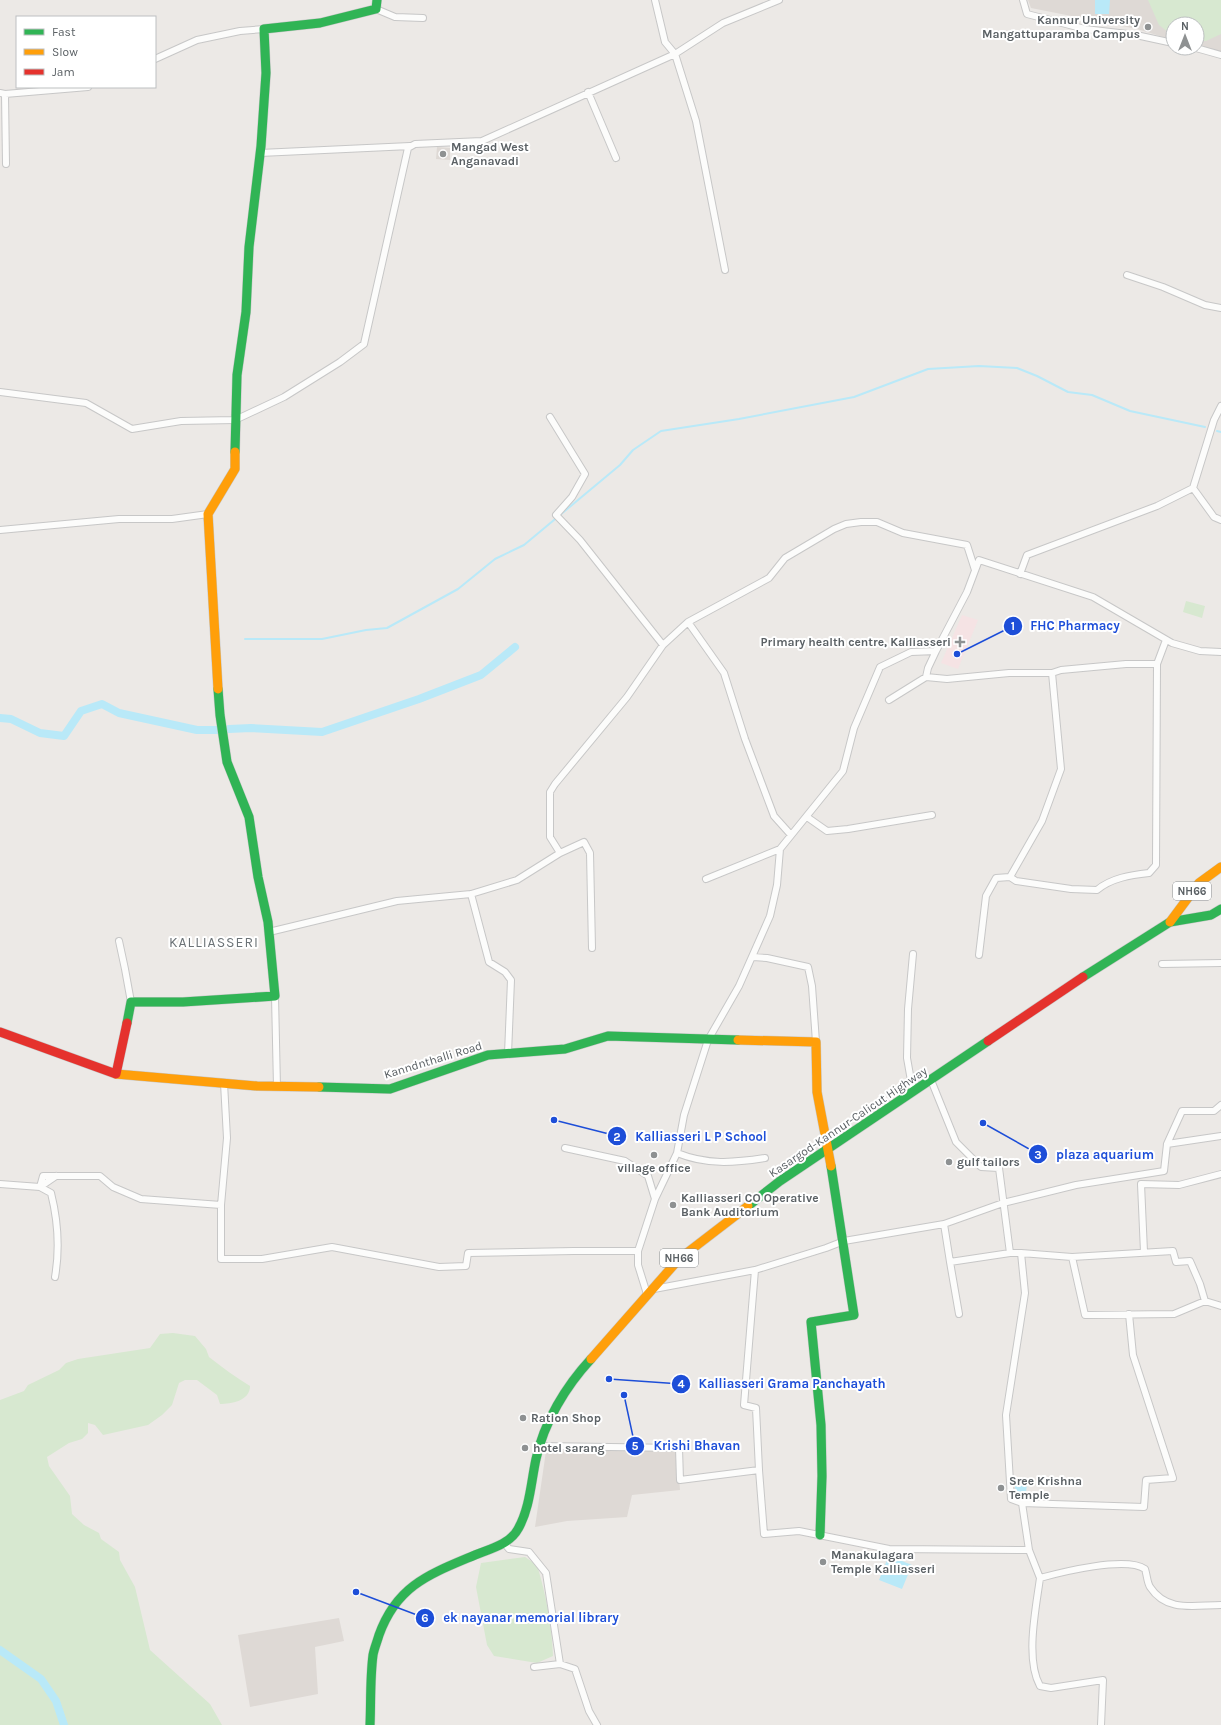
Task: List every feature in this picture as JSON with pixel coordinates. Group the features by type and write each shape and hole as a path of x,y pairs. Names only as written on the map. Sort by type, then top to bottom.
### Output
{"main road":[{"path":"116,1074 130,1002 183,1002 274,996 269,932 249,817 227,762 220,715 208,514 235,469 237,375 246,312 249,247 260,153 266,73 264,29 320,23 377,5"},
{"name":"Kasargod-Kannur-Calicut Highway","path":"370,1725 373,1654 383,1625 396,1601 410,1588 433,1573 504,1543 518,1530 526,1510 536,1457 549,1422 566,1391 586,1364 648,1292 679,1259 708,1235 780,1181 1047,1000 1170,922 1199,883 1221,868"},
{"name":"Kasargod-Kannur-Calicut Highway","path":"1170,922 1211,916 1221,909"},
{"name":"Kanndnthalli Road","path":"0,1032 116,1074 224,1084 278,1087 390,1089 488,1055 565,1049 608,1036 816,1042"},
{"path":"816,1042 818,1092 844,1241 854,1315 811,1322 821,1425 822,1476 820,1535"}],"street":[{"path":"654,0 665,42 675,54 696,121 725,270"},
{"path":"260,153 412,146 482,141 675,54 723,22 779,0"},
{"path":"1023,0 1027,14 1085,29 1136,35 1165,41"},
{"path":"377,5 395,17 424,18"},
{"path":"156,59 197,40 240,31 264,29"},
{"path":"1205,51 1221,55"},
{"path":"6,164 3,94 76,88"},
{"path":"588,92 616,158"},
{"path":"0,392 86,403 132,428 181,421 235,420 284,397 340,362 364,344 408,148 412,146"},
{"path":"1127,275 1163,287 1205,305 1221,308"},
{"path":"1020,574 1027,555 1157,506 1193,488 1214,420 1221,406"},
{"path":"550,417 586,474 572,497 556,515 580,540 663,645"},
{"path":"1193,488 1214,517 1221,520"},
{"path":"0,530 119,519 172,519 208,514"},
{"path":"560,853 550,837 550,792 627,697 663,645 688,622 769,578 785,558 834,529 846,524 877,522 903,533 967,544 975,570"},
{"path":"926,677 928,668 936,651 968,592 979,560 1093,597 1166,640 1200,651 1221,652"},
{"path":"688,622 724,673 745,739 774,816 791,835"},
{"path":"979,955 986,896 996,878 1010,877 1016,881 1071,889 1097,890 1102,886 1126,876 1150,873 1156,865 1157,664 1166,640"},
{"path":"706,879 780,849 843,771 854,728 880,667 911,652 936,651"},
{"path":"889,700 926,677 947,679 1009,673 1052,673 1061,670 1112,665 1157,664"},
{"path":"1010,877 1042,821 1061,769 1052,673"},
{"path":"807,817 828,831 932,815"},
{"path":"269,932 397,901 471,894 517,880 560,853 584,842 590,853 592,948"},
{"path":"780,849 777,885 770,916 739,986 708,1040 684,1115 677,1153 655,1199 638,1251 638,1265 648,1292 755,1270 844,1241 944,1224 1003,1203 1076,1185 1164,1171 1167,1144 1182,1112 1214,1111 1221,1105"},
{"path":"471,894 489,962 506,972 511,980 508,1054"},
{"path":"118,942 126,969 130,1002"},
{"path":"913,954 908,1008 908,1058 913,1092"},
{"path":"752,957 767,958 808,967 812,986 816,1042"},
{"path":"1162,964 1221,964"},
{"path":"274,996 278,1087"},
{"path":"931,1080 956,1142 980,1167 999,1168 1010,1254"},
{"path":"224,1084 227,1138 221,1205 221,1259 262,1259 332,1247 439,1267 466,1266 468,1253 638,1251"},
{"path":"1167,1144 1221,1136"},
{"path":"565,1148 625,1160 648,1176 655,1199"},
{"path":"677,1153 696,1160 724,1162 765,1158"},
{"path":"1144,1252 1141,1184 1179,1185 1221,1174"},
{"path":"40,1187 43,1176 100,1176 113,1188 140,1199 221,1205"},
{"path":"0,1184 40,1187 51,1194 57,1218 58,1259 55,1277"},
{"path":"944,1224 959,1314"},
{"path":"950,1262 1021,1253 1072,1257 1173,1251 1176,1262 1190,1261 1200,1284 1205,1301"},
{"path":"1021,1253 1025,1293 1006,1415 1011,1499 1022,1503 1144,1507 1146,1480 1173,1478 1133,1354 1129,1314"},
{"path":"1072,1257 1085,1315 1174,1314 1205,1301 1221,1306"},
{"path":"755,1270 744,1405 756,1408 764,1534 799,1531 890,1549 1029,1550"},
{"path":"540,1446 679,1448 680,1480 759,1470"},
{"path":"1022,1503 1029,1550 1040,1578 1032,1642 1035,1677 1040,1686 1052,1688 1103,1680 1101,1725"},
{"path":"504,1543 509,1549 529,1552 546,1573 560,1664"},
{"path":"1040,1578 1073,1570 1114,1564 1136,1564 1145,1569 1150,1586 1162,1600 1176,1606 1221,1605"},
{"path":"534,1667 560,1664 575,1669 589,1711 597,1725"}],"shaded area":[{"name":"Kannur University Mangattuparamba Campus","path":"1028,0 1221,0 1221,54 1205,49 1205,16 1165,16 1165,38 1137,29 1031,8"},
{"name":"Mangad West Anganavadi","path":"437,147 450,148 450,160 436,159"},
{"name":"Primary health centre, Kalliasseri","path":"962,615 978,620 958,669 941,663"},
{"path":"546,1451 677,1451 680,1490 632,1495 627,1517 567,1521 535,1527"},
{"path":"339,1618 344,1641 315,1647 318,1694 250,1707 238,1635"}],"green space":[{"path":"1148,0 1221,0 1221,34 1206,41 1205,16 1165,16 1165,30 1159,25"},
{"path":"1186,601 1205,606 1202,618 1183,612"},
{"path":"173,1333 195,1336 206,1349 209,1357 250,1386 247,1395 239,1401 220,1404 217,1395 197,1380 185,1380 179,1383 172,1405 162,1415 148,1425 103,1435 95,1425 88,1423 88,1433 82,1439 69,1443 47,1457 49,1466 70,1496 72,1514 84,1525 99,1533 101,1539 119,1552 120,1560 135,1587 150,1650 210,1704 222,1725 0,1725 0,1400 24,1391 28,1385 59,1370 66,1363 78,1359 150,1348 160,1334"},
{"path":"525,1557 537,1565 550,1621 553,1656 537,1663 494,1656 487,1645 476,1587 481,1563"}],"water":[{"path":"1095,0 1110,0 1109,14 1095,14"},
{"path":"1015,1479 1028,1479 1025,1498 1021,1498 1020,1495 1018,1495 1015,1488"},
{"path":"897,1559 912,1565 902,1589 879,1580 887,1560"}],"waterway":[{"path":"245,639 322,639 366,630 387,628 458,589 495,559 524,545 620,465 633,450 661,431 739,419 854,397 928,369 979,366 1017,368 1037,376 1068,392 1092,395 1130,411 1205,427"},
{"path":"1217,431 1221,432"},
{"path":"229,729 251,728 322,732 419,699 481,675 515,647"},
{"path":"0,718 11,719 40,733 64,736 81,711 102,704 119,713 197,730 217,730"},
{"path":"0,1650 41,1679 56,1701 64,1725"}],"traffic: fast":[{"path":"235,452 237,375 246,312 249,247 261,146 266,73 264,29 320,23 376,9 377,0"},
{"path":"127,1023 131,1002 183,1002 275,996 268,922 258,877 249,817 227,762 218,689"},
{"path":"1083,977 1170,922 1211,915 1221,909"},
{"path":"319,1087 390,1089 488,1055 565,1049 608,1036 738,1040"},
{"path":"748,1206 780,1181 988,1041"},
{"path":"820,1535 822,1476 821,1425 811,1322 854,1315 831,1166"},
{"path":"370,1725 373,1655 386,1618 395,1604 417,1583 444,1568 505,1542 510,1539 518,1529 530,1495 540,1445 550,1418 573,1381 591,1359"}],"traffic: slow":[{"path":"218,689 208,514 235,469 235,452"},
{"path":"1170,922 1199,883 1221,867"},
{"path":"738,1040 816,1042 817,1092 831,1166"},
{"path":"116,1074 257,1086 319,1087"},
{"path":"591,1359 679,1259 748,1206"}],"traffic: jam":[{"path":"988,1041 1083,977"},
{"path":"0,1032 116,1074 127,1023"}],"place":[{"name":"Kannur University Mangattuparamba Campus","path":"1148,27"},
{"name":"Mangad West Anganavadi","path":"443,154"},
{"name":"Primary health centre, Kalliasseri","path":"960,642"},
{"name":"FHC Pharmacy","path":"957,654"},
{"name":"Kalliasseri L P School","path":"554,1120"},
{"name":"plaza aquarium","path":"983,1123"},
{"name":"village office","path":"654,1155"},
{"name":"gulf tailors","path":"949,1162"},
{"name":"Kalliasseri CO Operative Bank Auditorium","path":"673,1205"},
{"name":"Kalliasseri Grama Panchayath","path":"609,1379"},
{"name":"Krishi Bhavan","path":"624,1395"},
{"name":"Ration Shop","path":"523,1418"},
{"name":"hotel sarang","path":"525,1448"},
{"name":"Sree Krishna Temple","path":"1001,1488"},
{"name":"Manakulagara Temple Kalliasseri","path":"823,1562"},
{"name":"ek nayanar memorial library","path":"356,1592"}],"district":[{"name":"KALLIASSERI","path":"214,942"}]}
